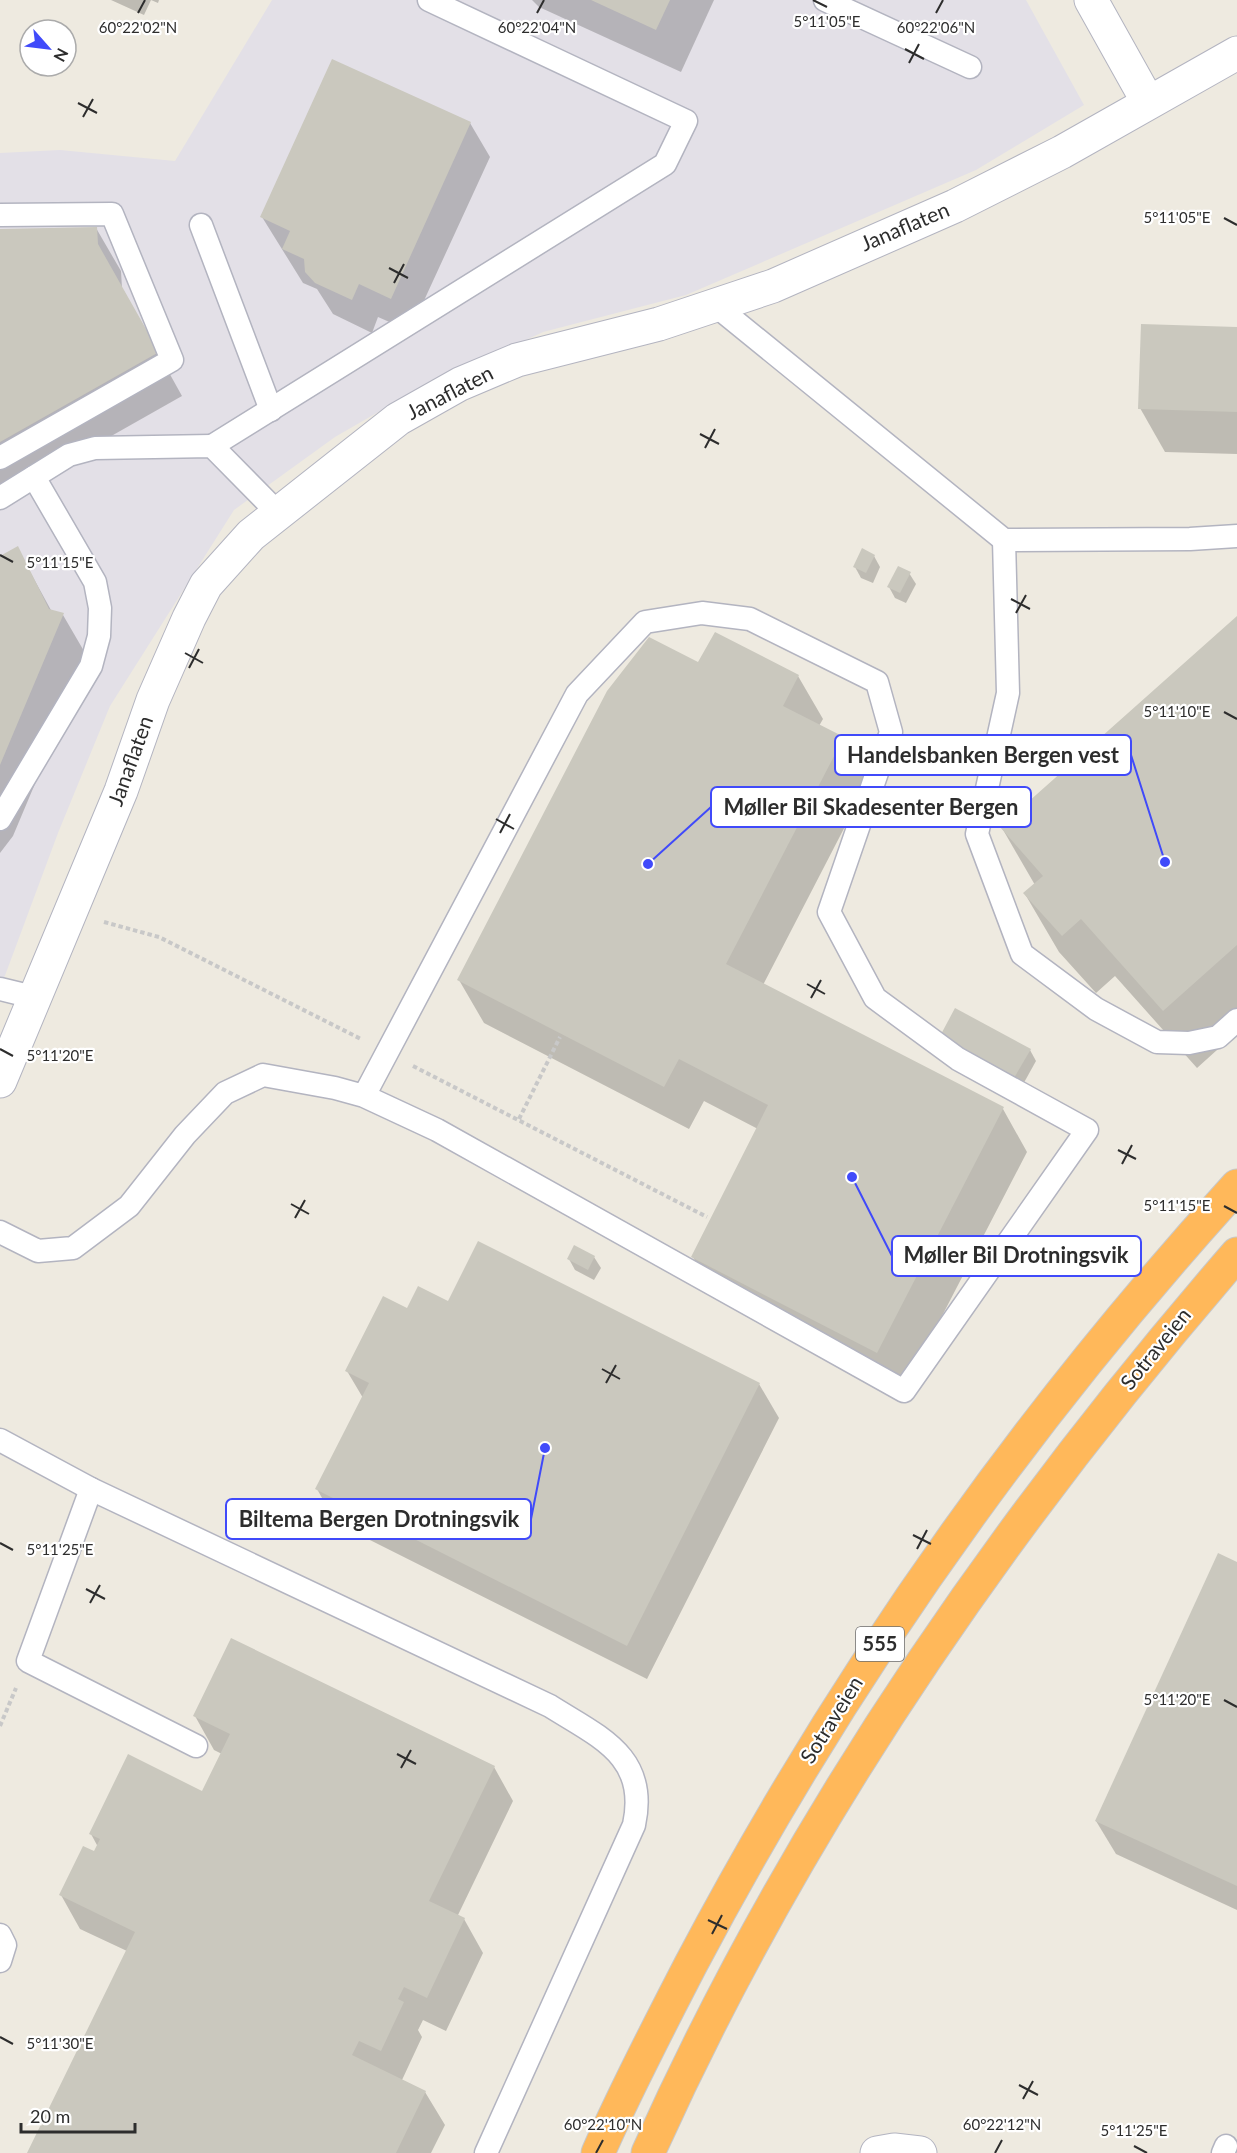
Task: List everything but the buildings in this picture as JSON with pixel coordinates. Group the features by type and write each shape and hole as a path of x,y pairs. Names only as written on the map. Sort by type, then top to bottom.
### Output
{"highway":[{"name":"Sotraveien","path":"598,2153 635,2074 729,1893 804,1763 879,1645 956,1533 1121,1318 1237,1186"},
{"name":"Sotraveien","path":"648,2153 719,2008 770,1914 915,1673 993,1559 1078,1447 1164,1338 1237,1254"}],"street":[{"path":"1091,0 1148,102"},
{"name":"Janaflaten","path":"0,1081 33,997 121,791 153,700 189,618 206,585 251,535 398,419 460,384 517,360 659,324 773,286 955,206 1062,152 1237,53"},
{"path":"877,2153 894,2150 920,2153"}],"lane":[{"path":"0,498 69,455 95,448 212,446 665,164 686,121 429,0"},
{"path":"825,0 970,68"},
{"path":"0,215 112,214 172,360 0,458"},
{"path":"201,225 271,410"},
{"path":"715,305 1004,540 1237,536"},
{"path":"212,446 278,513"},
{"path":"0,819 91,666 99,636 100,608 95,582 34,477"},
{"path":"1004,540 1008,693 977,834 1022,954 1096,1009 1157,1042 1189,1043 1218,1037 1237,1020"},
{"path":"0,1232 38,1251 74,1248 129,1206 185,1135 225,1093 263,1075 335,1088 364,1096 437,1130 904,1391 1087,1130 958,1059 875,998 829,912 891,732 877,682 750,619 702,613 645,622 577,694 364,1096"},
{"path":"0,988 33,997"},
{"path":"0,1440 91,1489 550,1706 613,1746 635,1780 638,1804 634,1825 486,2153"},
{"path":"91,1489 28,1661 196,1746"},
{"path":"0,1935 5,1945 0,1961"}],"path":[{"path":"519,1119 560,1037"},
{"path":"0,1726 28,1661"}],"shaded area":[{"path":"272,0 1026,0 1084,105 976,170 686,295 543,332 413,392 335,437 234,510 110,706 58,833 0,989 0,153 60,150 175,161"}],"place":[{"name":"Handelsbanken Bergen vest","path":"1165,862"},
{"name":"Møller Bil Skadesenter Bergen","path":"648,864"},
{"name":"Møller Bil Drotningsvik","path":"852,1177"},
{"name":"Biltema Bergen Drotningsvik","path":"545,1448"}]}
